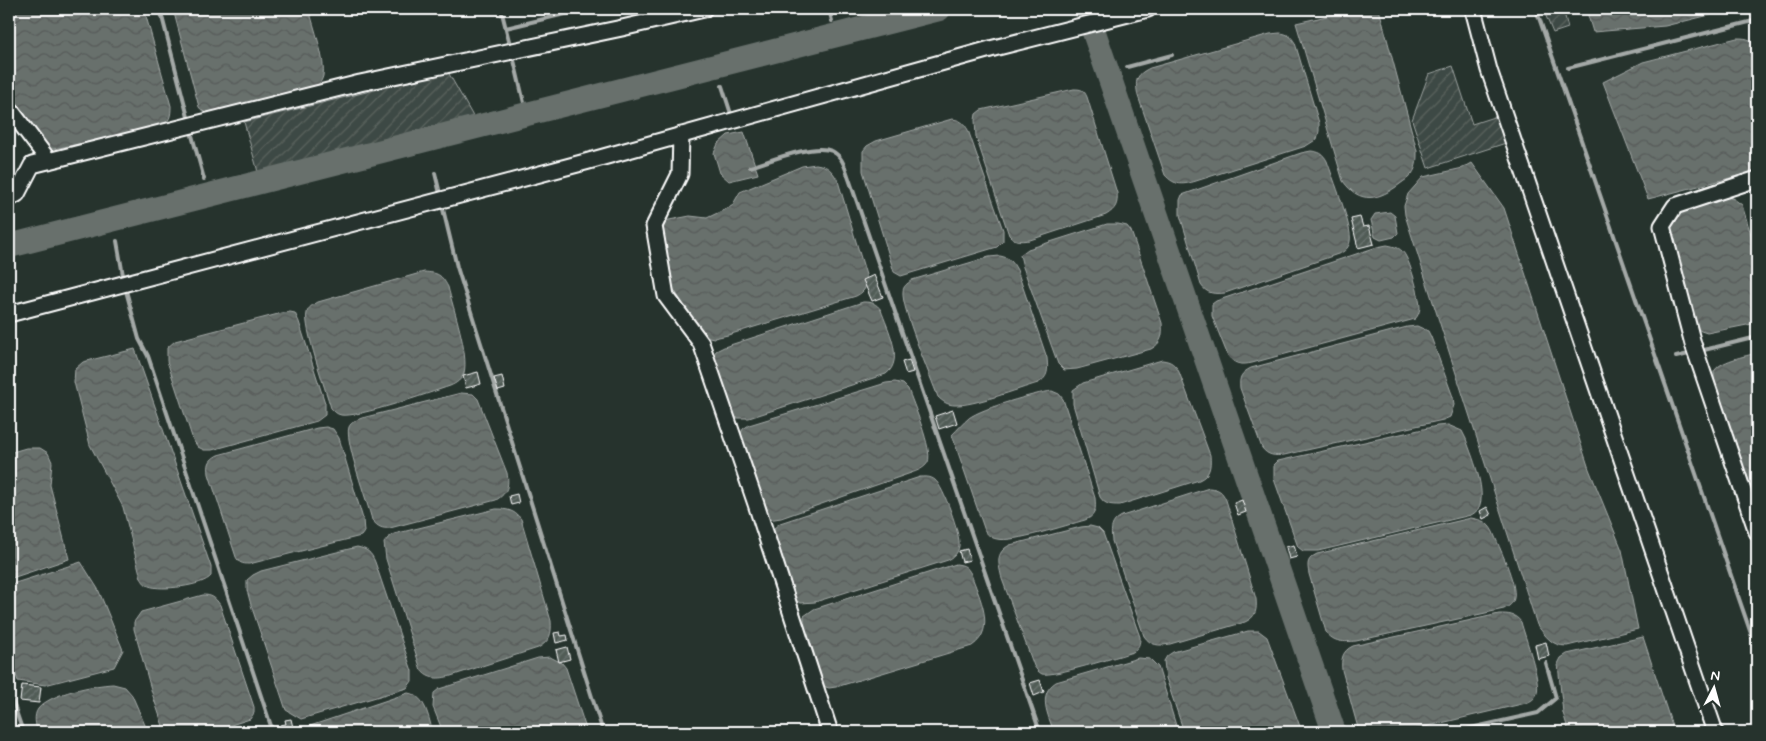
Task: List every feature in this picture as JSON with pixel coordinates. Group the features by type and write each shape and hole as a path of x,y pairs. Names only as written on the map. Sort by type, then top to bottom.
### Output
{"lane":[{"path":"9,200 17,194 32,165 360,83 704,9"},
{"path":"9,314 681,135 994,48 1148,9"},
{"path":"1473,9 1492,79 1716,732"},
{"path":"9,108 49,161"},
{"path":"681,135 680,174 654,226 666,296 700,343 756,504 830,732"},
{"path":"1757,179 1675,206 1662,226 1693,344 1752,499 1757,532"}],"shaded area":[{"path":"1543,9 1563,9 1568,28 1553,33"},
{"path":"1453,66 1472,124 1500,115 1509,142 1428,168 1412,120 1429,74"},
{"path":"448,72 475,120 258,172 244,122"}],"water":[{"path":"9,9 144,9 171,106 168,121 160,127 54,149 45,149 26,135 9,80"},
{"path":"173,9 309,9 323,61 323,76 317,86 217,114 209,114 199,107"},
{"path":"1358,9 1379,9 1417,151 1416,166 1409,177 1385,194 1370,198 1356,194 1343,181 1296,23"},
{"path":"1586,9 1734,9 1665,26 1593,32"},
{"path":"1280,33 1289,36 1295,43 1319,123 1317,139 1306,146 1191,182 1179,184 1169,179 1165,175 1138,96 1136,86 1137,79 1141,73 1150,68 1270,34"},
{"path":"1737,38 1750,40 1757,51 1757,171 1648,199 1603,82 1643,62"},
{"path":"1074,89 1082,90 1087,97 1117,193 1116,206 1106,215 1030,240 1016,240 1009,235 976,137 976,114 981,110"},
{"path":"952,119 962,122 968,130 1003,230 1003,241 997,247 901,276 894,272 863,171 863,151 867,146 876,141"},
{"path":"744,132 758,174 729,181 720,173 714,153 718,144 728,135"},
{"path":"1311,151 1320,153 1327,161 1348,225 1350,241 1347,248 1341,253 1225,293 1208,292 1201,285 1180,215 1182,195"},
{"path":"1472,163 1504,208 1589,469 1622,550 1638,629 1561,646 1546,636 1537,625 1405,215 1404,206 1408,194 1423,177 1463,168"},
{"path":"816,164 829,169 838,181 866,275 864,290 856,296 728,335 714,338 704,336 669,282 661,240 664,221 690,216 707,218 732,206 740,192 802,166"},
{"path":"1724,196 1734,199 1742,205 1757,254 1757,323 1707,333 1696,328 1666,231 1668,215"},
{"path":"1390,212 1395,216 1398,233 1394,237 1381,240 1375,237 1371,220 1375,214"},
{"path":"1107,224 1127,226 1131,231 1162,323 1161,338 1158,344 1151,349 1077,369 1064,370 1058,364 1020,255 1028,249"},
{"path":"1387,245 1400,250 1408,261 1420,303 1418,316 1415,319 1252,363 1239,364 1228,356 1212,316 1212,304 1216,301"},
{"path":"1000,256 1010,260 1017,270 1047,358 1047,372 1042,381 1008,393 963,405 948,404 938,397 923,359 911,327 904,300 904,288 912,280 989,257"},
{"path":"424,272 439,275 448,287 460,330 464,354 465,364 462,378 450,386 377,409 350,415 336,413 331,408 308,331 308,309 318,302"},
{"path":"863,302 874,303 881,310 893,343 894,361 886,374 749,418 733,417 713,356 716,351"},
{"path":"290,312 295,313 299,322 325,403 325,415 317,421 212,450 204,450 198,447 193,440 167,361 167,348 175,341"},
{"path":"1417,326 1428,331 1453,397 1454,405 1450,417 1284,455 1272,455 1262,448 1240,388 1240,378 1245,372 1251,368"},
{"path":"135,349 211,567 211,576 207,580 191,585 172,588 155,587 149,586 141,578 123,507 90,445 74,382 75,369 83,362"},
{"path":"1757,353 1757,488 1749,485 1714,380 1714,372 1721,365"},
{"path":"1162,360 1172,363 1179,372 1210,455 1209,470 1206,476 1199,480 1120,505 1108,504 1100,497 1073,404 1073,390 1083,383"},
{"path":"895,382 903,384 908,389 928,448 927,464 913,472 781,518 768,520 740,435 743,429 749,425 886,383"},
{"path":"1052,391 1059,394 1063,399 1095,498 1094,512 1085,520 1040,533 1004,540 993,538 985,531 952,435 969,418 985,410"},
{"path":"461,393 473,394 478,399 507,473 508,485 505,492 496,500 390,528 378,526 372,520 353,458 348,434 350,425 362,418"},
{"path":"1448,425 1462,431 1473,457 1481,491 1481,501 1478,510 1471,515 1318,551 1303,551 1298,547 1274,479 1274,465 1278,461"},
{"path":"326,427 333,429 339,438 363,519 364,532 361,536 249,564 241,563 236,557 209,474 210,461 218,455"},
{"path":"26,448 40,448 48,453 52,462 50,485 69,559 9,579 9,453"},
{"path":"920,477 929,477 935,480 947,501 959,540 957,553 954,556 948,560 815,602 801,603 796,601 773,529 780,523"},
{"path":"1209,488 1220,491 1226,500 1256,599 1255,613 1252,618 1245,622 1170,644 1159,645 1152,643 1144,636 1112,541 1113,524 1122,516"},
{"path":"496,509 510,511 521,519 551,621 549,637 538,648 451,676 438,678 427,676 421,670 386,559 384,543 394,534"},
{"path":"1471,518 1484,522 1493,532 1513,583 1514,598 1509,606 1504,609 1356,641 1336,640 1329,636 1326,632 1309,574 1308,564 1311,558 1317,554"},
{"path":"1090,526 1098,528 1103,533 1140,637 1139,644 1133,652 1072,669 1042,674 1034,666 1002,579 999,564 1000,556 1005,548 1010,545"},
{"path":"357,547 368,552 375,562 412,671 412,681 407,688 301,719 286,710 251,605 247,590 247,580 261,571"},
{"path":"81,562 98,589 123,650 114,667 45,685 18,681 9,654 9,585"},
{"path":"956,564 965,567 971,574 984,612 984,631 972,646 836,687 829,688 823,686 804,628 804,616 814,609"},
{"path":"203,595 213,597 220,605 254,707 254,713 250,719 209,732 165,732 152,693 134,629 134,622 141,612"},
{"path":"1499,614 1511,615 1521,622 1537,679 1537,693 1533,699 1526,703 1403,732 1361,732 1358,728 1342,670 1342,659 1346,650 1353,646"},
{"path":"1248,631 1259,631 1267,637 1302,732 1184,732 1166,678 1164,661 1167,656 1173,652"},
{"path":"1643,637 1674,732 1569,732 1563,713 1558,664 1561,658 1567,654"},
{"path":"550,657 562,663 566,668 587,732 443,732 433,707 434,693 439,689 538,658"},
{"path":"1138,658 1150,659 1158,667 1178,732 1054,732 1045,699 1050,687 1056,682"},
{"path":"113,684 125,687 132,695 148,732 37,732 36,715 38,709 44,703 62,694 95,686"},
{"path":"408,693 419,698 423,703 433,732 303,732 310,726"}],"building":[{"path":"1360,217 1363,227 1369,226 1374,244 1358,248 1351,219"},
{"path":"874,275 883,297 872,301 863,280"},
{"path":"909,360 913,372 906,374 902,362"},
{"path":"478,372 481,384 466,388 463,376"},
{"path":"502,376 505,389 498,391 494,378"},
{"path":"953,410 957,423 939,429 935,416"},
{"path":"517,494 519,503 511,505 509,496"},
{"path":"1242,500 1246,512 1238,515 1234,503"},
{"path":"1487,507 1491,515 1483,519 1480,511"},
{"path":"1294,545 1297,557 1289,559 1286,547"},
{"path":"967,549 970,560 962,562 959,551"},
{"path":"560,632 561,636 567,635 568,640 556,643 554,633"},
{"path":"1546,642 1549,656 1538,659 1535,645"},
{"path":"567,647 570,659 559,662 556,650"},
{"path":"1040,680 1044,692 1034,696 1030,683"},
{"path":"22,685 41,687 39,703 20,701"},
{"path":"291,719 294,732 281,732 280,725 286,724 285,720"}],"waterway":[{"path":"160,9 189,121"},
{"path":"501,9 511,49"},
{"path":"506,28 586,9"},
{"path":"829,9 832,21"},
{"path":"9,246 939,9"},
{"path":"1086,9 1334,732"},
{"path":"1536,9 1757,651"},
{"path":"1568,68 1757,20"},
{"path":"1127,67 1172,55"},
{"path":"513,56 525,107"},
{"path":"722,86 732,117"},
{"path":"190,128 204,179"},
{"path":"750,167 814,149 832,151 842,162 1040,732"},
{"path":"435,173 441,198"},
{"path":"442,205 457,267 603,732"},
{"path":"117,241 124,281"},
{"path":"125,287 139,339 148,356 273,732"},
{"path":"1700,351 1757,337"},
{"path":"1676,357 1693,353"},
{"path":"1453,732 1538,713 1556,698 1546,663"},
{"path":"9,691 23,732"}]}
